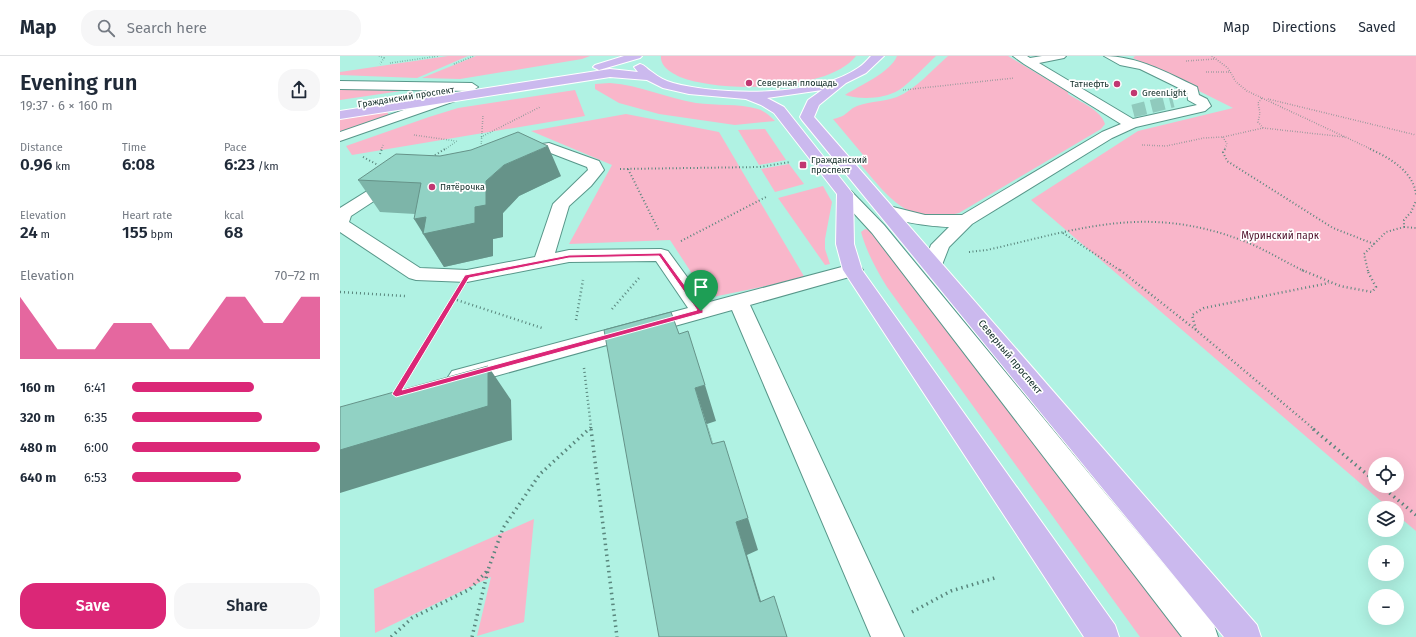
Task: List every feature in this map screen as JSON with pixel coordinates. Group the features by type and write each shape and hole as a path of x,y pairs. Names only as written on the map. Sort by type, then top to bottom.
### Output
{"main road":[{"path":"637,56 638,63 642,70 649,76 675,88 692,92 750,96 802,91 841,81 860,72 873,63 878,56"},
{"name":"Гражданский проспект","path":"340,108 606,66 637,56"},
{"name":"Гражданский проспект","path":"340,115 610,73 649,76"},
{"name":"Северный проспект","path":"841,81 813,103 808,117 1245,637"},
{"path":"750,96 766,102 779,110 844,194 845,244 853,270 1104,637"}],"street":[{"path":"1023,59 1060,56"},
{"path":"1110,56 1124,63 1143,66 1193,90 1193,97"},
{"path":"1023,59 1115,115 1132,117 1200,108 1204,106 1202,102 1193,97 1180,100"},
{"name":"Гражданский проспект","path":"340,85 472,87"},
{"name":"Гражданский проспект","path":"340,137 450,98"},
{"path":"933,266 940,245 966,220 1107,135 1132,117"},
{"path":"480,159 527,149 549,147 594,164 596,170 586,183 561,204 543,262"},
{"path":"405,176 344,213 340,223 416,274 467,276 569,256 661,255 701,311"},
{"path":"844,194 878,229 1202,637"},
{"path":"885,210 920,221 943,223 966,220"},
{"path":"443,382 577,341 701,311 853,270"},
{"path":"738,301 888,637"}],"path":[{"path":"379,56 384,58"},
{"path":"387,56 380,64 439,56"},
{"path":"1212,56 1231,72 1236,82 1247,91 1382,154 1405,171 1415,185 1416,194"},
{"path":"1183,65 1186,61 1216,59"},
{"path":"1201,71 1231,72"},
{"path":"903,90 1050,75"},
{"path":"1262,98 1258,102 1260,113 1258,122 1263,128"},
{"path":"1262,98 1416,135"},
{"path":"481,137 545,105"},
{"path":"480,159 484,109"},
{"path":"1107,135 1131,143 1150,146 1166,146 1204,138 1223,137 1263,128 1302,131 1337,137 1345,136"},
{"path":"405,176 457,141 411,134"},
{"path":"1223,137 1227,144 1223,152 1227,161 1333,228 1374,244"},
{"path":"661,235 628,169 760,167 794,161"},
{"path":"1404,227 1404,220 1411,212 1416,201"},
{"path":"940,245 971,253 1104,223 1129,221 1168,223 1210,230 1250,244 1330,283 1358,291 1372,292 1376,287 1368,273 1364,254 1386,232 1404,227 1416,228"},
{"path":"1062,232 1112,264 1156,296 1368,475"},
{"path":"587,255 577,341 591,426 617,637"},
{"path":"396,394 467,276"},
{"path":"1196,330 1192,315 1204,308 1330,283"},
{"path":"340,292 408,296"},
{"path":"446,299 454,299 577,341"},
{"path":"472,637 488,570 503,528 540,474 591,426"},
{"path":"1389,493 1416,515"},
{"path":"391,637 412,618 470,589 488,570"},
{"path":"888,637 906,616 950,591 998,577"}],"green space":[{"path":"448,56 468,56 417,78 340,75 340,72"},
{"path":"476,56 590,56 582,59 460,79 422,78"},
{"path":"661,56 856,56 842,68 822,77 799,83 746,87 720,86 680,77 664,66"},
{"path":"897,56 936,56 908,83 893,93 872,98 858,98 845,95 888,68"},
{"path":"948,56 1008,56 1095,110 1103,119 1105,124 1101,129 959,213 940,216 924,216 911,211 898,204 887,195 855,158 864,156 833,119 844,115 857,106 897,97 918,84"},
{"name":"Муринский парк","path":"1135,56 1416,56 1416,531 1404,521 1404,501 1381,501 1372,493 1404,493 1404,457 1368,457 1368,490 1031,200 1138,131 1233,108 1133,58"},
{"path":"610,83 632,86 696,103 750,107 763,111 775,121 735,125 659,114 619,103 595,89 595,84"},
{"path":"340,89 401,91 340,100"},
{"path":"575,90 585,116 352,155 346,146 458,108"},
{"path":"387,112 390,116 340,133 340,119"},
{"path":"626,114 719,132 805,278 708,298 670,240 569,244 612,165 531,131"},
{"path":"765,129 786,160 759,165 738,130"},
{"path":"789,164 804,184 775,192 761,169"},
{"path":"823,186 832,202 825,239 825,249 830,264 825,265 778,198"},
{"path":"865,229 870,230 1186,637 1140,637 887,287 866,247 861,232"},
{"path":"534,519 524,622 477,636 491,577 375,633 374,589"}],"building":[{"path":"518,132 548,146 504,165 486,181 486,205 475,207 475,223 423,234 426,217 414,219 421,183 358,180 396,154 440,156 471,150"},
{"path":"671,312 679,334 688,331 705,385 695,388 712,444 724,441 748,518 736,522 760,602 774,596 787,637 659,637 604,330"},
{"path":"488,366 488,406 340,450 340,407"}],"tunnel":[{"path":"1133,111 1173,101"}],"place":[{"name":"Северная площадь","path":"749,83"},
{"name":"Татнефть","path":"1117,84"},
{"name":"GreenLight","path":"1134,93"},
{"name":"Гражданский проспект","path":"803,165"},
{"name":"Пятёрочка","path":"432,187"}],"route":[{"path":"661,255 701,311 396,394 467,276 569,256 661,255"}]}
